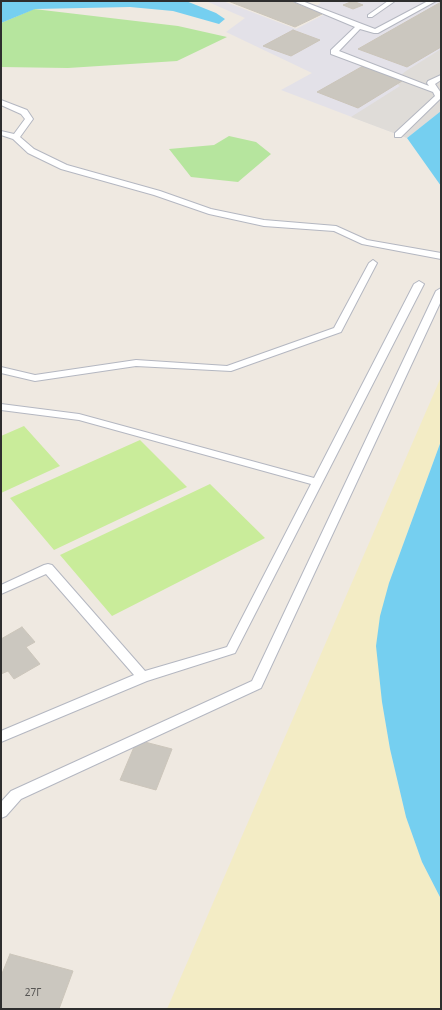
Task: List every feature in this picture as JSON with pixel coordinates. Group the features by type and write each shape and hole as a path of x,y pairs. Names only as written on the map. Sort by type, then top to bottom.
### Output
{"lane":[{"path":"296,1 376,32 433,1"},
{"path":"370,16 392,1"},
{"path":"359,26 334,52 436,91"},
{"path":"398,135 439,96 431,83 441,77"},
{"path":"1,102 7,103 24,112 29,119 16,137"},
{"path":"1,133 16,137 31,151 64,167 157,192 208,211 264,223 336,229 365,242 441,256"},
{"path":"1,370 35,378 136,363 228,369 338,330 373,263"},
{"path":"1,737 144,677 231,650 419,284"},
{"path":"1,812 16,795 257,684 441,291"},
{"path":"1,407 79,417 317,482"},
{"path":"1,590 48,568 144,677"}],"shaded area":[{"path":"206,1 223,1 296,29 325,14 311,9 321,3 317,1 441,1 441,111 407,138 281,90 312,73 226,32 245,18"},
{"path":"441,49 441,111 407,138 351,117 400,86 394,81 406,71"}],"green space":[{"path":"34,9 178,26 227,37 177,61 68,68 1,67 1,23"},
{"path":"229,136 256,142 271,154 238,182 191,177 169,149 214,145"},
{"path":"24,426 60,466 1,493 1,436"},
{"path":"140,440 187,487 54,550 10,498"},
{"path":"210,484 265,538 112,616 60,555"}],"sand":[{"path":"441,377 441,441 389,583 382,702 390,749 406,817 422,862 441,899 441,1009 167,1009"}],"water":[{"path":"1,1 186,1 216,13 225,19 219,24 173,11 130,7 35,9 1,23"},
{"path":"441,111 441,186 407,138"},
{"path":"441,441 441,899 422,862 406,817 390,749 382,702 376,646 380,616 389,583"}],"building":[{"path":"228,1 289,1 322,14 295,27"},
{"path":"353,1 363,5 353,9 343,5"},
{"path":"441,2 441,47 407,67 358,49"},
{"path":"293,30 320,40 291,56 263,46"},
{"path":"363,66 402,81 358,108 317,92"},
{"path":"22,627 35,642 26,647 40,664 14,679 8,671 1,674 1,639"},
{"path":"137,740 172,749 156,790 120,780"},
{"path":"10,954 73,971 59,1009 1,1009 1,976"}]}
